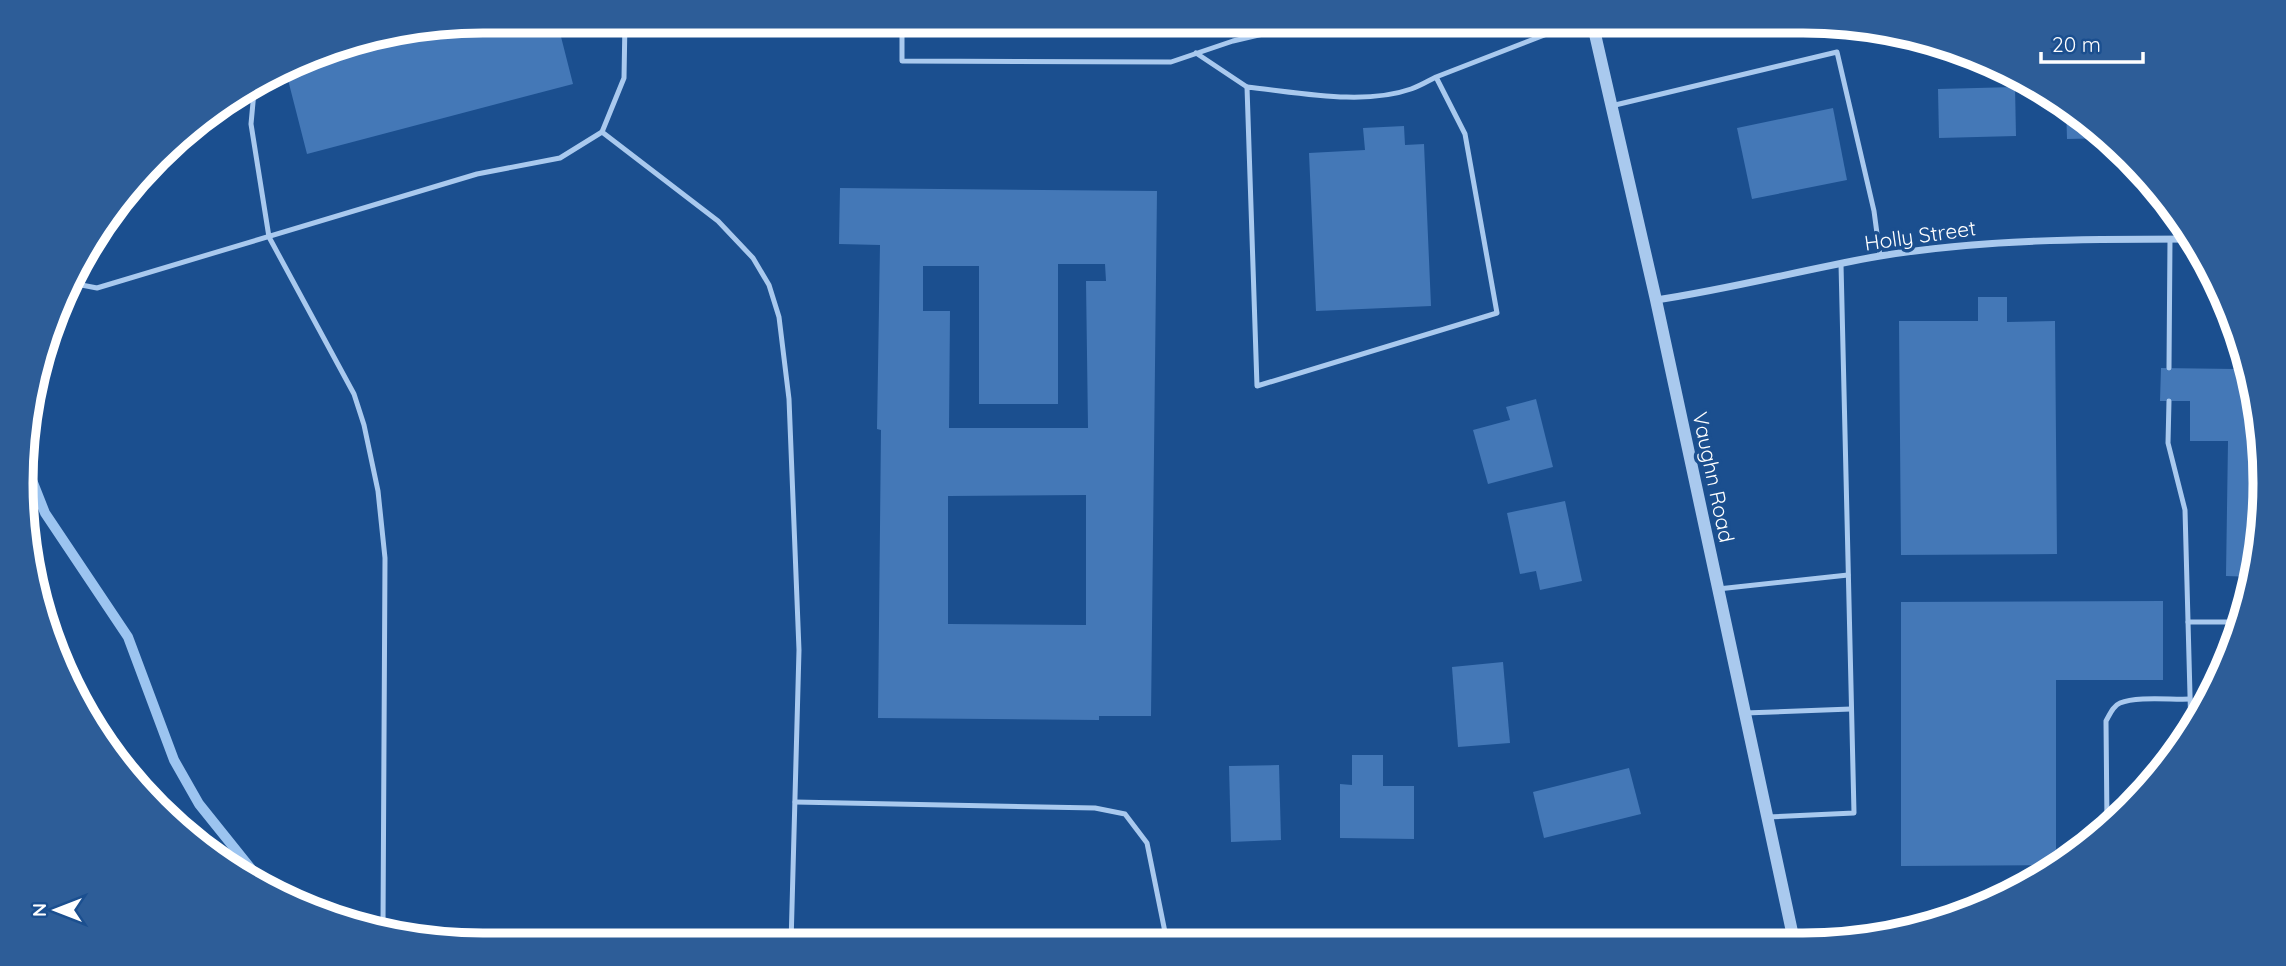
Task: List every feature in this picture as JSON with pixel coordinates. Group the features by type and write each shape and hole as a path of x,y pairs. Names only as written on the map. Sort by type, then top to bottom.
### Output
{"street":[{"name":"Vaughn Road","path":"1594,33 1656,300 1793,933"},
{"name":"Holly Street","path":"1656,300 1880,256 1984,243 2181,239"}],"lane":[{"path":"80,285 97,288 477,174 560,158 602,132 624,78 625,33"},
{"path":"902,33 902,61 1171,62 1233,41 1268,33"},
{"path":"1196,53 1247,87 1343,97 1381,95 1411,89 1436,76 1551,33"},
{"path":"1611,106 1837,52 1874,211 1880,256"},
{"path":"1247,87 1257,386 1497,313 1465,134 1436,76"},
{"path":"254,96 251,124 269,237 354,394 364,425 378,491 385,558 383,921"},
{"path":"602,132 718,221 753,258 769,285 779,317 789,398 799,650 791,933"},
{"path":"2169,368 2170,239"},
{"path":"1768,817 1854,813 1841,264"},
{"path":"2169,401 2168,443 2185,510 2190,711"},
{"path":"1718,589 1848,575"},
{"path":"2188,622 2231,622"},
{"path":"2107,814 2106,721 2110,712 2118,704 2131,701 2190,699"},
{"path":"1745,713 1851,709"},
{"path":"795,802 1095,808 1125,814 1147,843 1165,933"}],"building":[{"path":"483,33 560,33 573,84 307,154 288,78 311,67 367,49 424,37"},
{"path":"2015,87 2016,136 1939,138 1938,89"},
{"path":"1833,108 1847,180 1752,199 1737,128"},
{"path":"2066,118 2092,138 2067,139"},
{"path":"1404,126 1405,145 1424,144 1431,306 1316,311 1309,153 1365,150 1363,128"},
{"path":"840,188 1157,191 1151,716 1099,716 1099,720 878,718 881,430 877,429 880,245 839,244","holes":["1058,264 1105,264 1106,281 1086,281 1088,428 949,428 950,311 923,311 923,266 979,266 979,404 1058,404","1086,495 1086,625 948,624 948,496"]},
{"path":"1978,297 2007,297 2007,322 2055,321 2057,554 1901,555 1899,321 1978,321"},
{"path":"2235,360 2244,395 2252,454 2252,512 2243,577 2226,576 2228,441 2190,441 2190,401 2160,401 2161,368 2235,369"},
{"path":"1536,399 1553,467 1488,484 1473,430 1510,420 1506,407"},
{"path":"1565,501 1582,581 1540,590 1536,571 1520,574 1507,513"},
{"path":"2163,601 2163,680 2056,680 2056,855 2039,865 1901,866 1901,602"},
{"path":"1503,662 1510,743 1458,747 1452,667"},
{"path":"1352,755 1383,755 1383,786 1414,786 1414,839 1340,838 1340,784 1352,785"},
{"path":"1279,765 1281,840 1231,842 1229,766"},
{"path":"1629,768 1641,814 1544,838 1533,792"}],"waterway":[{"path":"33,483 45,513 128,637 174,760 199,804 249,867"}]}
